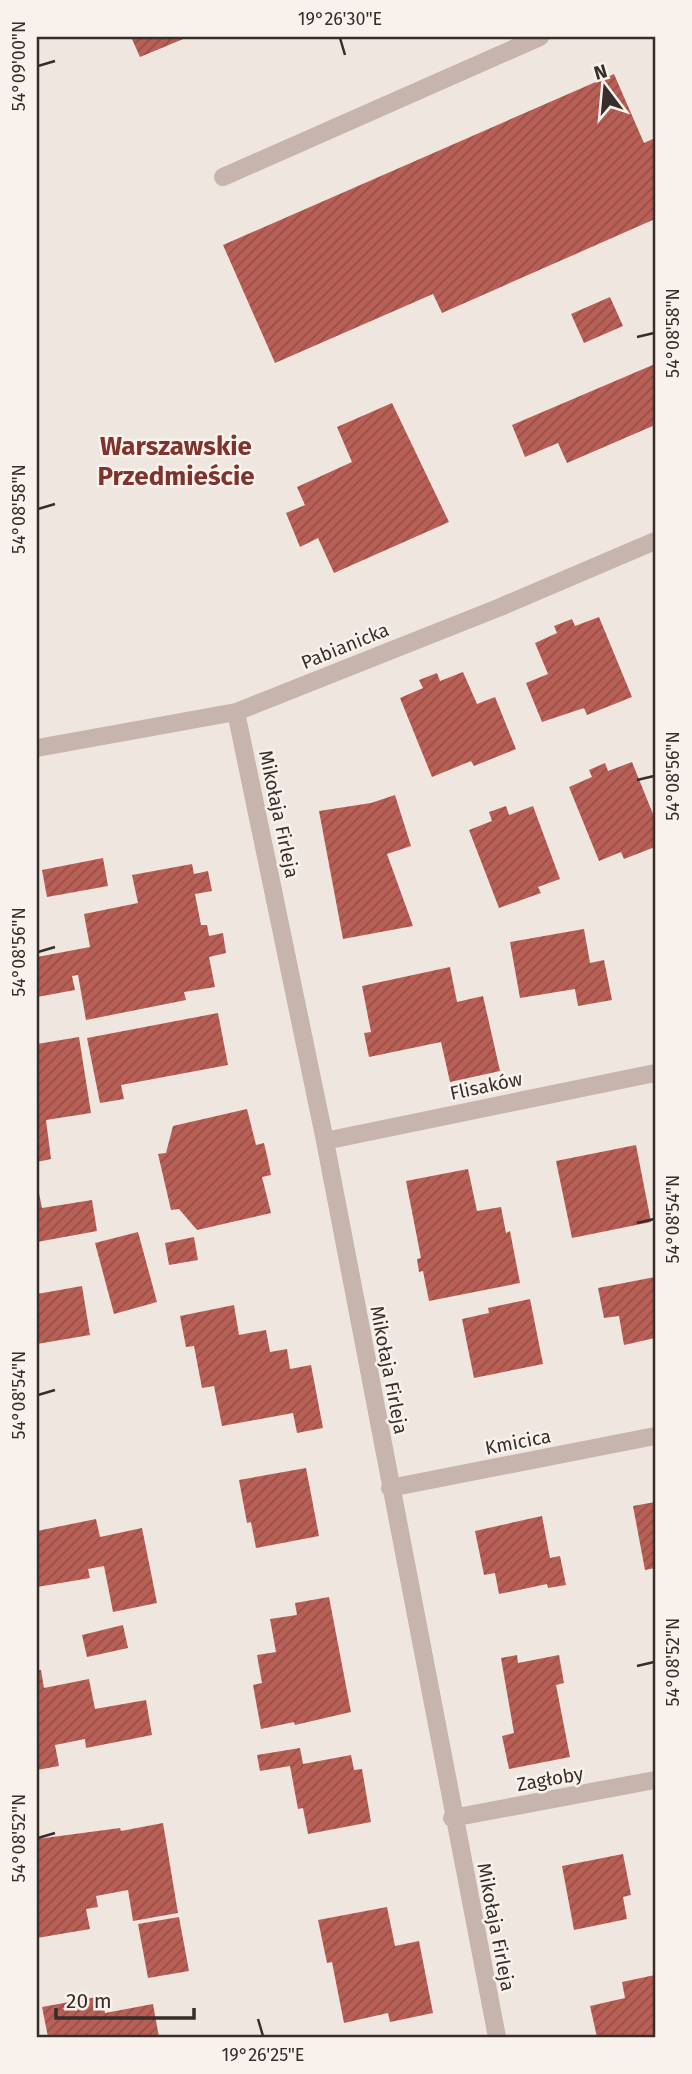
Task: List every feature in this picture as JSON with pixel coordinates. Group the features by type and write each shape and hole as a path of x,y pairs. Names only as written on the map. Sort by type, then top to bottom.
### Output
{"street":[{"path":"223,177 540,37"},
{"name":"Pabianicka","path":"37,748 236,712 498,608 655,541"},
{"name":"Mikołaja Firleja","path":"236,712 325,1141 452,1818 497,2037"},
{"name":"Flisaków","path":"325,1141 655,1073"},
{"name":"Kmicica","path":"390,1488 655,1436"},
{"name":"Zagłoby","path":"452,1818 655,1780"}],"building":[{"path":"131,37 188,37 140,57"},
{"path":"614,74 644,143 655,138 655,219 442,313 433,294 275,363 223,245"},
{"path":"610,297 623,326 584,343 571,314"},
{"path":"655,364 655,425 567,463 558,443 525,457 512,425"},
{"path":"392,403 449,522 334,573 318,538 300,547 286,513 305,505 297,487 352,462 337,427"},
{"path":"599,617 632,697 587,715 584,708 542,722 526,683 548,674 535,643 557,633 554,626 572,619 575,626"},
{"path":"463,672 477,704 495,697 516,749 474,766 471,761 432,777 400,698 423,688 419,680 437,673 440,681"},
{"path":"632,762 655,819 655,847 624,859 621,852 599,861 569,787 592,777 589,770 605,763 608,771"},
{"path":"395,795 411,846 387,854 413,926 343,939 319,811 371,803"},
{"path":"506,806 509,815 533,806 560,879 538,887 541,893 499,908 469,830 492,821 489,812"},
{"path":"103,858 108,886 47,897 42,870"},
{"path":"192,864 194,874 208,871 212,891 195,894 201,925 207,925 209,936 223,933 226,953 209,957 215,987 184,992 186,1000 86,1020 78,975 72,976 75,990 37,997 37,957 90,947 84,914 138,903 132,875"},
{"path":"584,929 590,963 604,960 612,1000 578,1006 575,989 520,998 510,942"},
{"path":"450,967 457,1002 483,996 500,1071 450,1082 441,1042 369,1057 364,1033 371,1032 362,986"},
{"path":"218,1013 228,1065 121,1085 124,1099 100,1103 87,1038"},
{"path":"79,1037 91,1113 46,1120 51,1159 37,1162 37,1044"},
{"path":"247,1109 256,1145 264,1143 268,1160 271,1175 262,1177 271,1213 197,1230 179,1209 171,1210 158,1154 166,1153 173,1126"},
{"path":"636,1145 651,1222 572,1238 556,1161"},
{"path":"468,1169 477,1211 501,1207 506,1233 510,1231 520,1283 429,1301 423,1271 419,1272 417,1259 421,1258 406,1181"},
{"path":"37,1183 42,1208 92,1200 97,1231 37,1242"},
{"path":"138,1232 157,1302 114,1314 95,1243"},
{"path":"194,1237 198,1260 169,1265 165,1243"},
{"path":"655,1277 655,1338 624,1345 619,1316 604,1318 598,1288"},
{"path":"82,1286 90,1335 37,1344 37,1294"},
{"path":"530,1299 543,1364 474,1378 462,1319 489,1313 488,1308"},
{"path":"234,1305 239,1335 266,1330 270,1352 287,1349 290,1369 311,1365 323,1428 297,1433 293,1413 222,1426 214,1386 202,1388 194,1346 186,1347 180,1316"},
{"path":"306,1468 319,1536 256,1548 251,1522 247,1523 239,1480"},
{"path":"655,1502 655,1568 645,1570 633,1506"},
{"path":"542,1516 550,1558 560,1556 566,1585 548,1588 547,1584 499,1594 495,1573 484,1575 475,1531"},
{"path":"96,1519 100,1537 142,1528 157,1603 113,1612 104,1566 88,1569 90,1578 37,1587 37,1531"},
{"path":"329,1597 351,1712 295,1725 294,1722 261,1729 253,1685 262,1683 257,1655 276,1652 270,1619 297,1615 295,1603"},
{"path":"123,1625 128,1648 87,1657 82,1635"},
{"path":"517,1655 518,1663 559,1655 564,1683 556,1685 570,1757 509,1769 502,1736 514,1733 501,1658"},
{"path":"37,1670 41,1670 44,1688 89,1679 95,1709 146,1700 152,1735 86,1748 85,1739 55,1745 59,1766 37,1770"},
{"path":"300,1748 303,1764 351,1755 354,1770 362,1769 371,1822 308,1834 303,1808 298,1809 290,1766 260,1771 257,1755"},
{"path":"163,1823 178,1913 133,1921 128,1890 96,1896 98,1907 86,1909 90,1929 37,1938 37,1839 120,1828 121,1831"},
{"path":"623,1854 631,1895 623,1897 627,1919 574,1930 562,1866"},
{"path":"387,1907 395,1946 419,1941 433,2013 390,2022 388,2013 344,2023 332,1962 327,1963 318,1920"},
{"path":"179,1917 189,1971 148,1978 138,1924"},
{"path":"655,1975 655,2037 597,2037 590,2006 625,1998 622,1982"},
{"path":"102,1996 105,2013 153,2004 159,2037 48,2037 42,2007"}],"district":[{"name":"Warszawskie Przedmieście","path":"176,461"}]}
